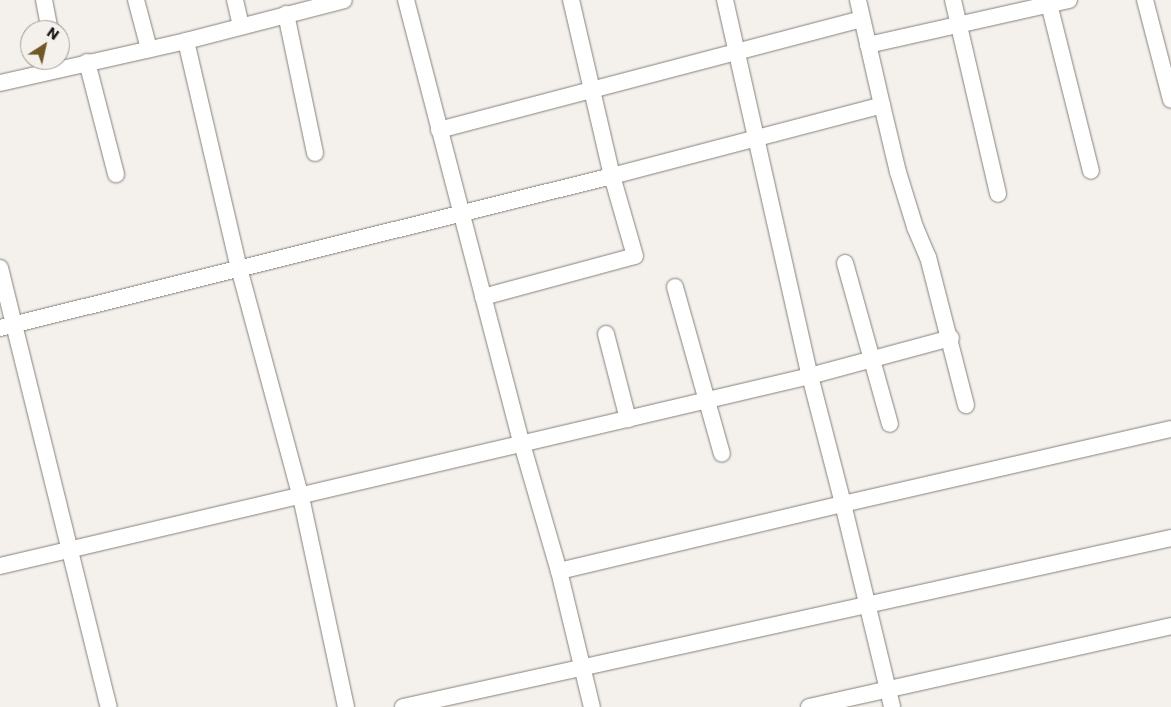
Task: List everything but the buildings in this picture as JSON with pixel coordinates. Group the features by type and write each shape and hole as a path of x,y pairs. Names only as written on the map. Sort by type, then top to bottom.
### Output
{"street":[{"path":"44,0 48,20"},
{"path":"136,0 148,49"},
{"path":"235,0 241,25"},
{"path":"406,0 522,444 559,571 592,707"},
{"path":"483,297 635,256 612,176 571,0"},
{"path":"725,0 735,52 757,139 810,376 892,707"},
{"path":"858,0 898,172 915,227 928,257 951,338 966,405"},
{"path":"953,0 998,194"},
{"path":"868,45 1049,2 1069,0"},
{"path":"1145,0 1171,100"},
{"path":"70,63 87,62 186,41 336,1"},
{"path":"1049,2 1092,171"},
{"path":"286,14 315,153"},
{"path":"439,130 862,19"},
{"path":"186,41 239,268 301,496 346,707"},
{"path":"87,62 116,174"},
{"path":"0,83 39,70"},
{"path":"7,326 612,176 882,105"},
{"path":"845,263 890,424"},
{"path":"0,268 7,326 70,550 109,707"},
{"path":"675,287 709,400 722,454"},
{"path":"606,334 628,419"},
{"path":"0,566 810,376 951,338"},
{"path":"559,571 843,504 1171,430"},
{"path":"403,707 1171,538"},
{"path":"809,707 1171,626"}]}
